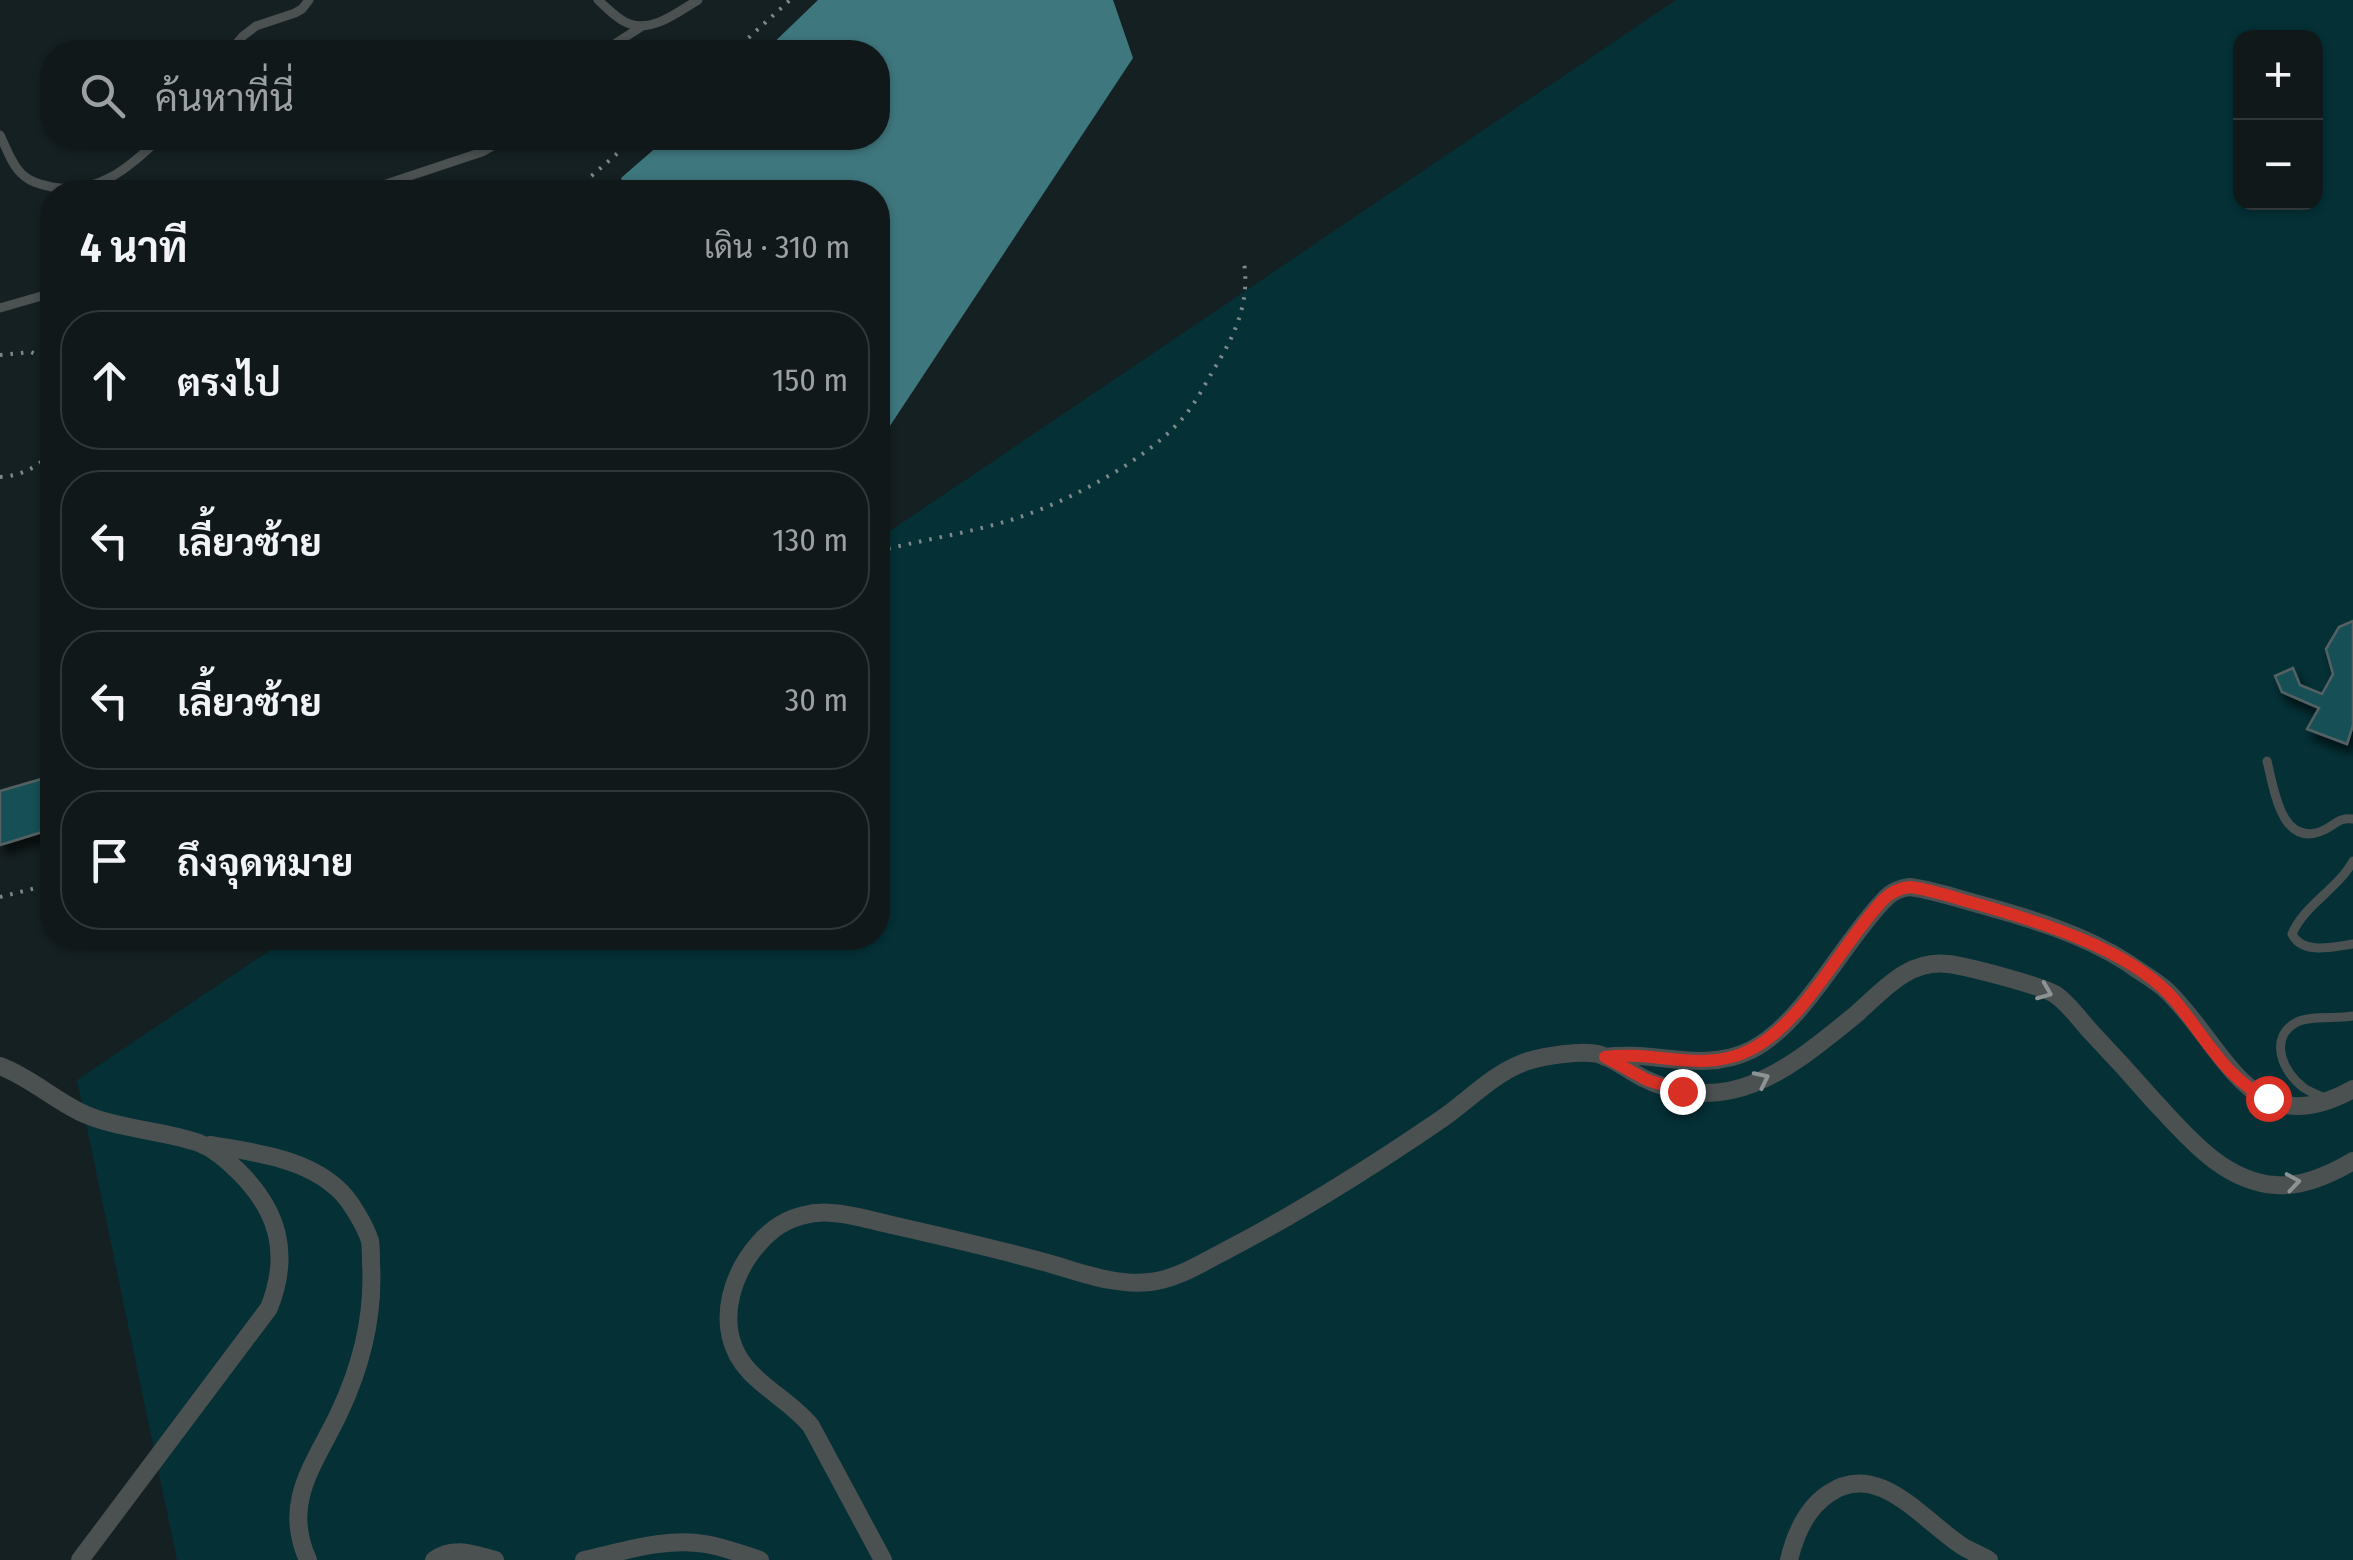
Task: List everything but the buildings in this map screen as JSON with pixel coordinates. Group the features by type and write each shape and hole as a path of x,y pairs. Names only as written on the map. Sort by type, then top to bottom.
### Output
{"street":[{"path":"1605,1057 1713,1061 1759,1046 1806,999 1883,900 1901,888 1910,887 2018,915 2065,932 2124,961 2166,990 2224,1063 2252,1090 2276,1102 2295,1105 2353,1089"},
{"path":"882,1560 811,1426 800,1412 750,1372 733,1345 729,1310 736,1278 753,1249 783,1222 832,1213 973,1242 1120,1283 1154,1282 1184,1272 1273,1226 1442,1118 1516,1065 1544,1058 1598,1054 1682,1091 1735,1090 1794,1062 1901,975 1927,964 1951,964 2055,994 2194,1143 2229,1170 2275,1185 2296,1184 2353,1161"},
{"path":"0,1066 26,1077 82,1113 200,1144 280,1159 314,1172 340,1190 355,1212 370,1240 370,1320 342,1408 299,1495 298,1527 308,1560"},
{"path":"80,1560 269,1308 277,1288 278,1233 268,1208 252,1185 214,1150 200,1144"},
{"path":"1789,1560 1793,1542 1810,1512 1831,1492 1853,1483 1875,1484 1962,1546 1990,1560"},
{"path":"584,1560 686,1542 703,1543 760,1560"},
{"path":"434,1560 455,1550 495,1560"}],"lane":[{"path":"240,40 250,30 302,9 308,0"},
{"path":"598,0 625,22 644,25"},
{"path":"621,40 698,0"},
{"path":"0,135 23,175 40,182"},
{"path":"104,180 145,150"},
{"path":"398,180 485,150"},
{"path":"0,308 40,296"},
{"path":"2267,760 2280,811 2292,828 2308,835 2343,818 2353,819"},
{"path":"2353,860 2341,878 2301,918 2292,934 2303,946 2331,948 2353,944"},
{"path":"2328,1099 2304,1088 2288,1072 2281,1042 2285,1032 2305,1018 2353,1016"}],"path":[{"path":"746,40 790,0"},
{"path":"587,180 621,150"},
{"path":"890,547 1028,514 1109,476 1148,450 1182,418 1234,335 1245,297 1244,262"},
{"path":"0,355 31,352 40,356"},
{"path":"0,477 24,473 40,464"},
{"path":"0,897 40,887"}],"shaded area":[{"path":"818,0 1113,0 1133,58 890,426 890,180 621,178 653,150 890,150 890,40 776,40"},
{"path":"1676,0 2353,0 2353,1560 177,1560 77,1080 270,950 890,950 890,531"}],"route":[{"path":"1682,1091 1647,1080 1605,1057 1713,1061 1759,1046 1806,999 1883,900 1901,888 1910,887 2018,915 2065,932 2124,961 2166,990 2224,1063 2252,1090 2268,1098"}]}
